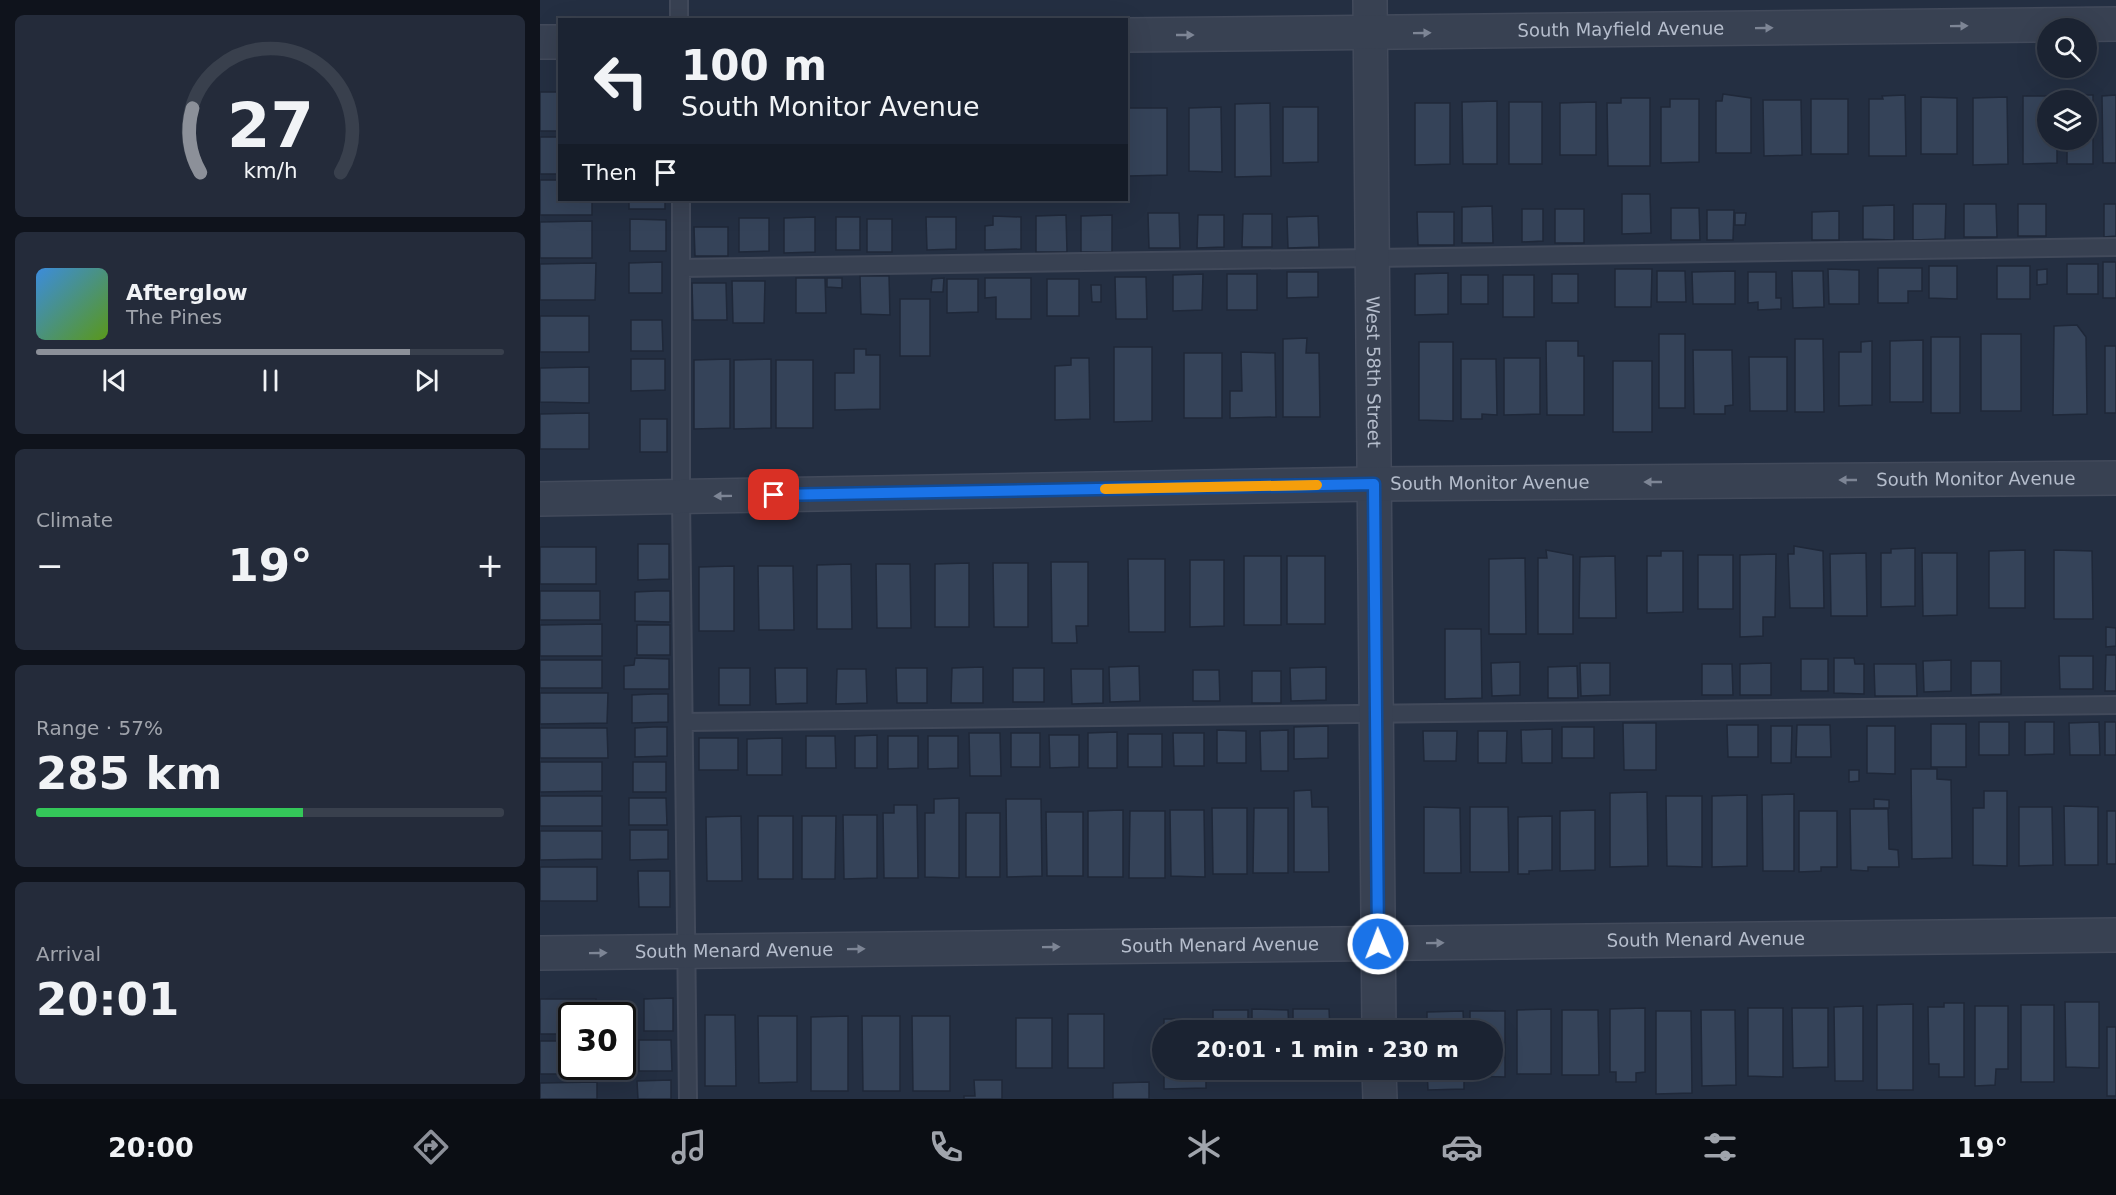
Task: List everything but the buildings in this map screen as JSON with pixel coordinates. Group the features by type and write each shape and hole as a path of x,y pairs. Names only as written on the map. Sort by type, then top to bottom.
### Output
{"street":[{"name":"West 58th Street","path":"1370,0 1379,1020"},
{"name":"South Mayfield Avenue","path":"1128,35 2116,24"},
{"path":"540,42 558,42"},
{"name":"South Monitor Avenue","path":"540,499 1374,484 2116,478"},
{"name":"South Menard Avenue","path":"540,953 2116,934"},
{"path":"1379,1080 1380,1099"}],"lane":[{"path":"679,0 679,18"},
{"path":"681,201 681,497 688,1099"},
{"path":"682,268 2116,248"},
{"path":"685,722 2116,705"}],"slow traffic":[{"path":"1105,489 1317,485"}],"route":[{"path":"774,495 1374,484 1378,944"}]}
